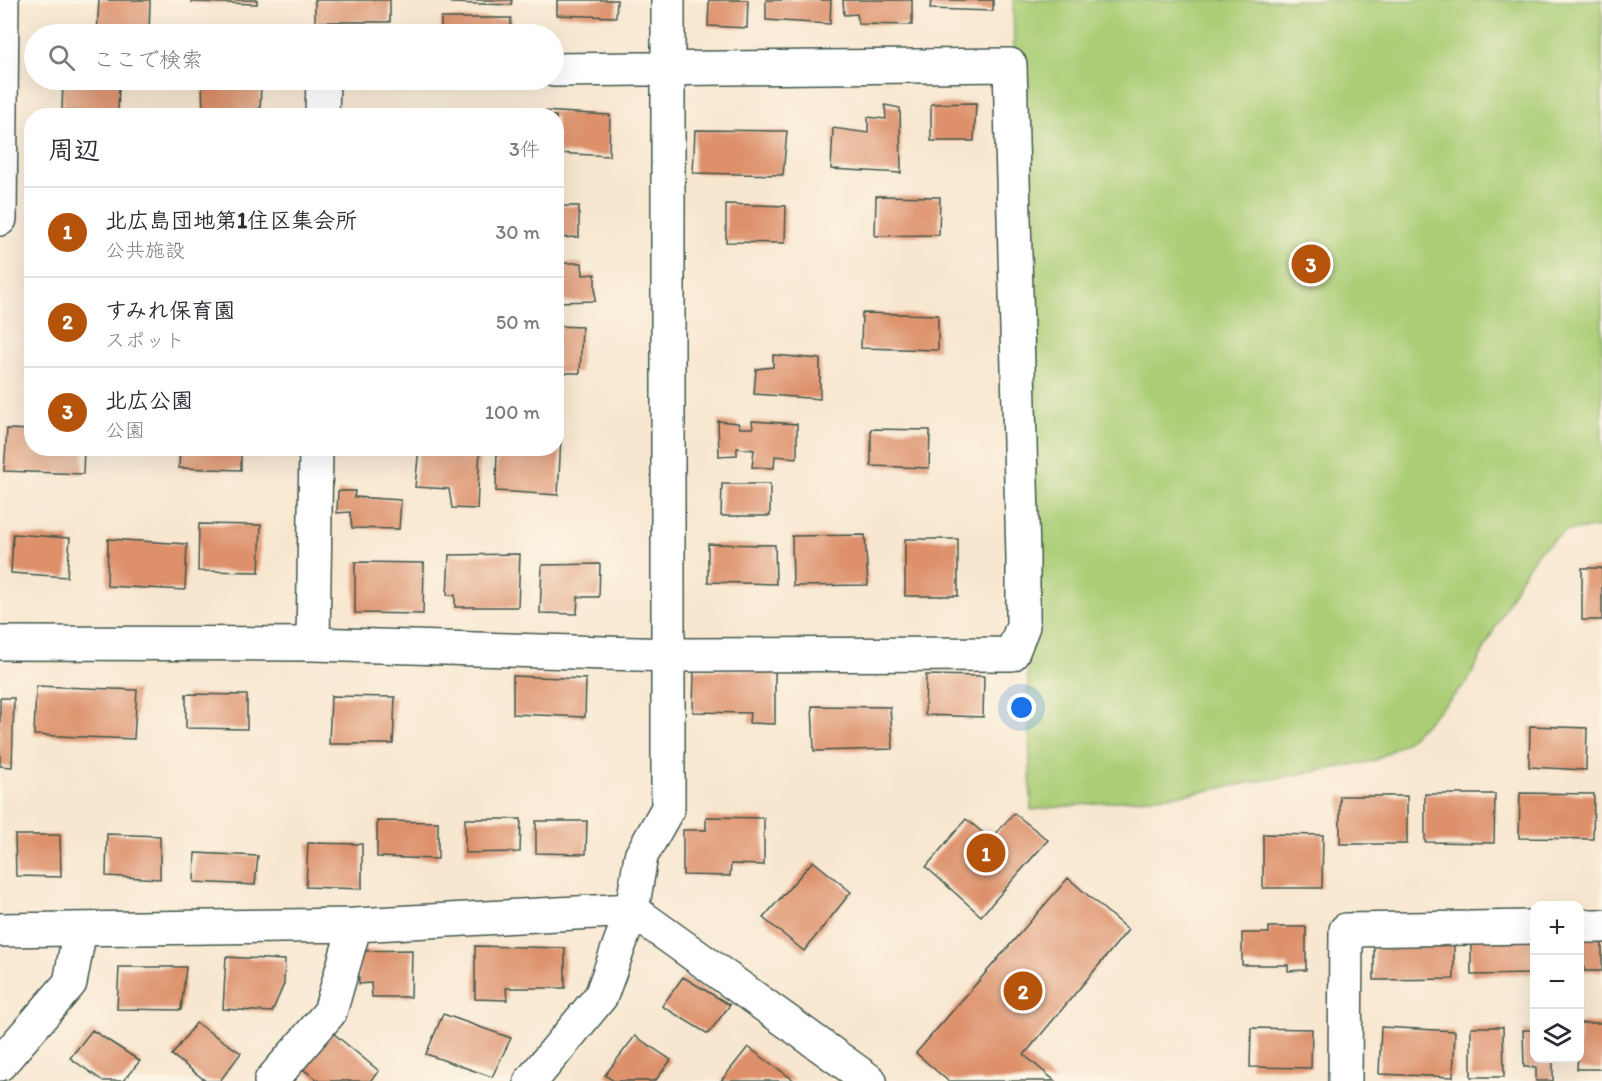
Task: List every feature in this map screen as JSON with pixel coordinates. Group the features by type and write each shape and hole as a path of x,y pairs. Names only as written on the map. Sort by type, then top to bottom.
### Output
{"street":[{"path":"0,219 2,0"},
{"path":"531,1081 601,996 632,910 641,856 668,808 670,655 668,0"},
{"path":"0,643 313,644 670,655 1012,654 1023,626 1023,557 1010,65 564,70"},
{"path":"322,108 323,90"},
{"path":"313,644 316,456"},
{"path":"0,930 355,925 632,910 870,1081"},
{"path":"271,1081 330,1012 355,925"},
{"path":"1584,926 1602,926"},
{"path":"1345,1081 1346,930 1530,927"},
{"path":"0,1064 70,983 80,929"}],"green space":[{"path":"1013,0 1602,0 1602,527 1565,531 1538,552 1521,577 1467,683 1406,742 1374,761 1186,794 1031,810"}],"building":[{"path":"99,0 150,0 149,24 98,24"},
{"path":"192,0 257,0 257,4 192,2"},
{"path":"315,0 390,0 390,22 315,22"},
{"path":"451,0 512,0 511,5 451,3"},
{"path":"557,0 617,0 616,17 557,15"},
{"path":"709,0 748,0 747,28 708,26"},
{"path":"766,0 831,0 830,24 766,20"},
{"path":"843,0 912,0 912,25 858,24 857,14 844,15"},
{"path":"931,0 993,0 993,11 930,9"},
{"path":"441,18 511,18 511,24 441,24"},
{"path":"63,90 119,90 118,108 62,108"},
{"path":"202,90 261,90 260,108 203,108"},
{"path":"976,103 974,141 931,141 931,104"},
{"path":"885,105 900,108 901,173 831,169 833,128 868,133 868,117 886,119"},
{"path":"564,112 610,115 609,156 564,153"},
{"path":"695,130 787,131 783,175 693,173"},
{"path":"876,196 940,197 939,235 875,236"},
{"path":"726,204 786,206 785,243 726,242"},
{"path":"564,206 579,206 579,237 564,238"},
{"path":"564,263 582,263 583,275 595,274 595,301 564,302"},
{"path":"862,313 938,315 938,350 861,348"},
{"path":"564,326 582,327 580,373 564,373"},
{"path":"773,355 820,359 820,399 754,394 756,369 773,367"},
{"path":"718,421 738,423 740,428 753,428 752,421 797,424 797,458 775,456 774,468 752,467 754,450 737,448 737,455 719,456"},
{"path":"7,429 24,430 24,456 84,456 83,474 4,471"},
{"path":"871,429 930,430 929,468 871,466"},
{"path":"180,456 241,456 241,470 179,468"},
{"path":"418,456 480,456 477,509 452,508 449,489 415,487"},
{"path":"497,456 560,456 558,495 496,491"},
{"path":"722,484 770,484 770,516 721,516"},
{"path":"338,491 355,491 354,497 401,500 399,529 352,528 350,512 337,513"},
{"path":"199,524 261,525 259,572 198,571"},
{"path":"13,534 70,538 67,577 11,573"},
{"path":"865,535 868,585 793,586 792,536"},
{"path":"108,539 187,544 185,590 107,586"},
{"path":"905,539 958,539 958,596 905,596"},
{"path":"708,544 775,545 776,584 708,582"},
{"path":"520,554 518,607 455,607 455,595 447,595 449,555"},
{"path":"355,562 424,563 423,614 355,613"},
{"path":"600,564 599,597 578,597 577,614 540,613 542,565"},
{"path":"1582,568 1602,568 1602,620 1582,620"},
{"path":"694,670 775,671 775,724 749,723 750,713 693,712"},
{"path":"926,675 984,676 983,717 925,715"},
{"path":"513,676 586,679 585,717 513,714"},
{"path":"36,686 137,690 134,739 34,735"},
{"path":"186,694 247,695 247,729 186,728"},
{"path":"331,696 395,697 393,744 329,744"},
{"path":"0,698 14,698 12,767 0,766"},
{"path":"812,706 890,707 893,749 814,751"},
{"path":"1530,726 1587,728 1586,770 1529,767"},
{"path":"1520,793 1594,794 1593,839 1519,838"},
{"path":"1425,794 1495,794 1494,843 1425,842"},
{"path":"1340,796 1407,796 1407,844 1340,844"},
{"path":"1014,813 1048,840 981,916 926,867 966,819 991,839"},
{"path":"706,817 764,818 764,865 731,864 730,876 683,875 683,830 706,830"},
{"path":"465,819 521,819 520,852 465,853"},
{"path":"377,821 438,822 438,859 377,857"},
{"path":"536,821 587,821 586,854 536,853"},
{"path":"107,834 160,836 160,879 106,876"},
{"path":"1263,834 1323,835 1322,888 1263,888"},
{"path":"15,835 60,835 61,877 16,876"},
{"path":"308,843 362,844 362,889 306,887"},
{"path":"195,853 258,856 255,885 194,882"},
{"path":"813,861 851,892 804,951 763,918"},
{"path":"1068,878 1128,930 1024,1055 1055,1081 948,1081 916,1053"},
{"path":"1269,927 1306,927 1306,970 1288,971 1288,965 1242,965 1242,933 1269,933"},
{"path":"1530,930 1530,974 1471,975 1471,931"},
{"path":"1374,932 1454,932 1454,979 1374,980"},
{"path":"1584,932 1602,932 1602,971 1584,971"},
{"path":"475,946 565,948 565,988 506,988 507,1000 475,999"},
{"path":"412,950 411,997 372,997 371,983 359,984 358,951"},
{"path":"226,957 285,960 284,984 272,1012 223,1009"},
{"path":"119,967 186,967 181,1010 117,1009"},
{"path":"683,977 730,1005 708,1034 662,1006"},
{"path":"443,1014 511,1038 492,1077 426,1054"},
{"path":"196,1023 241,1053 220,1081 206,1081 172,1055"},
{"path":"1584,1023 1602,1023 1602,1069 1577,1069 1577,1063 1584,1063"},
{"path":"1381,1027 1455,1031 1453,1077 1379,1074"},
{"path":"1471,1027 1503,1027 1504,1077 1471,1077"},
{"path":"1251,1028 1312,1029 1311,1068 1250,1067"},
{"path":"92,1030 140,1061 123,1081 103,1081 70,1058"},
{"path":"1523,1030 1530,1030 1530,1063 1553,1063 1553,1081 1536,1081 1536,1067 1524,1067"},
{"path":"333,1033 379,1071 370,1081 319,1081 303,1069"},
{"path":"635,1036 671,1060 655,1081 614,1081 605,1075"},
{"path":"748,1047 795,1081 721,1081"}],"place":[{"name":"北広公園","path":"1311,264"},
{"name":"北広島団地第1住区集会所","path":"986,853"},
{"name":"すみれ保育園","path":"1023,991"}]}
